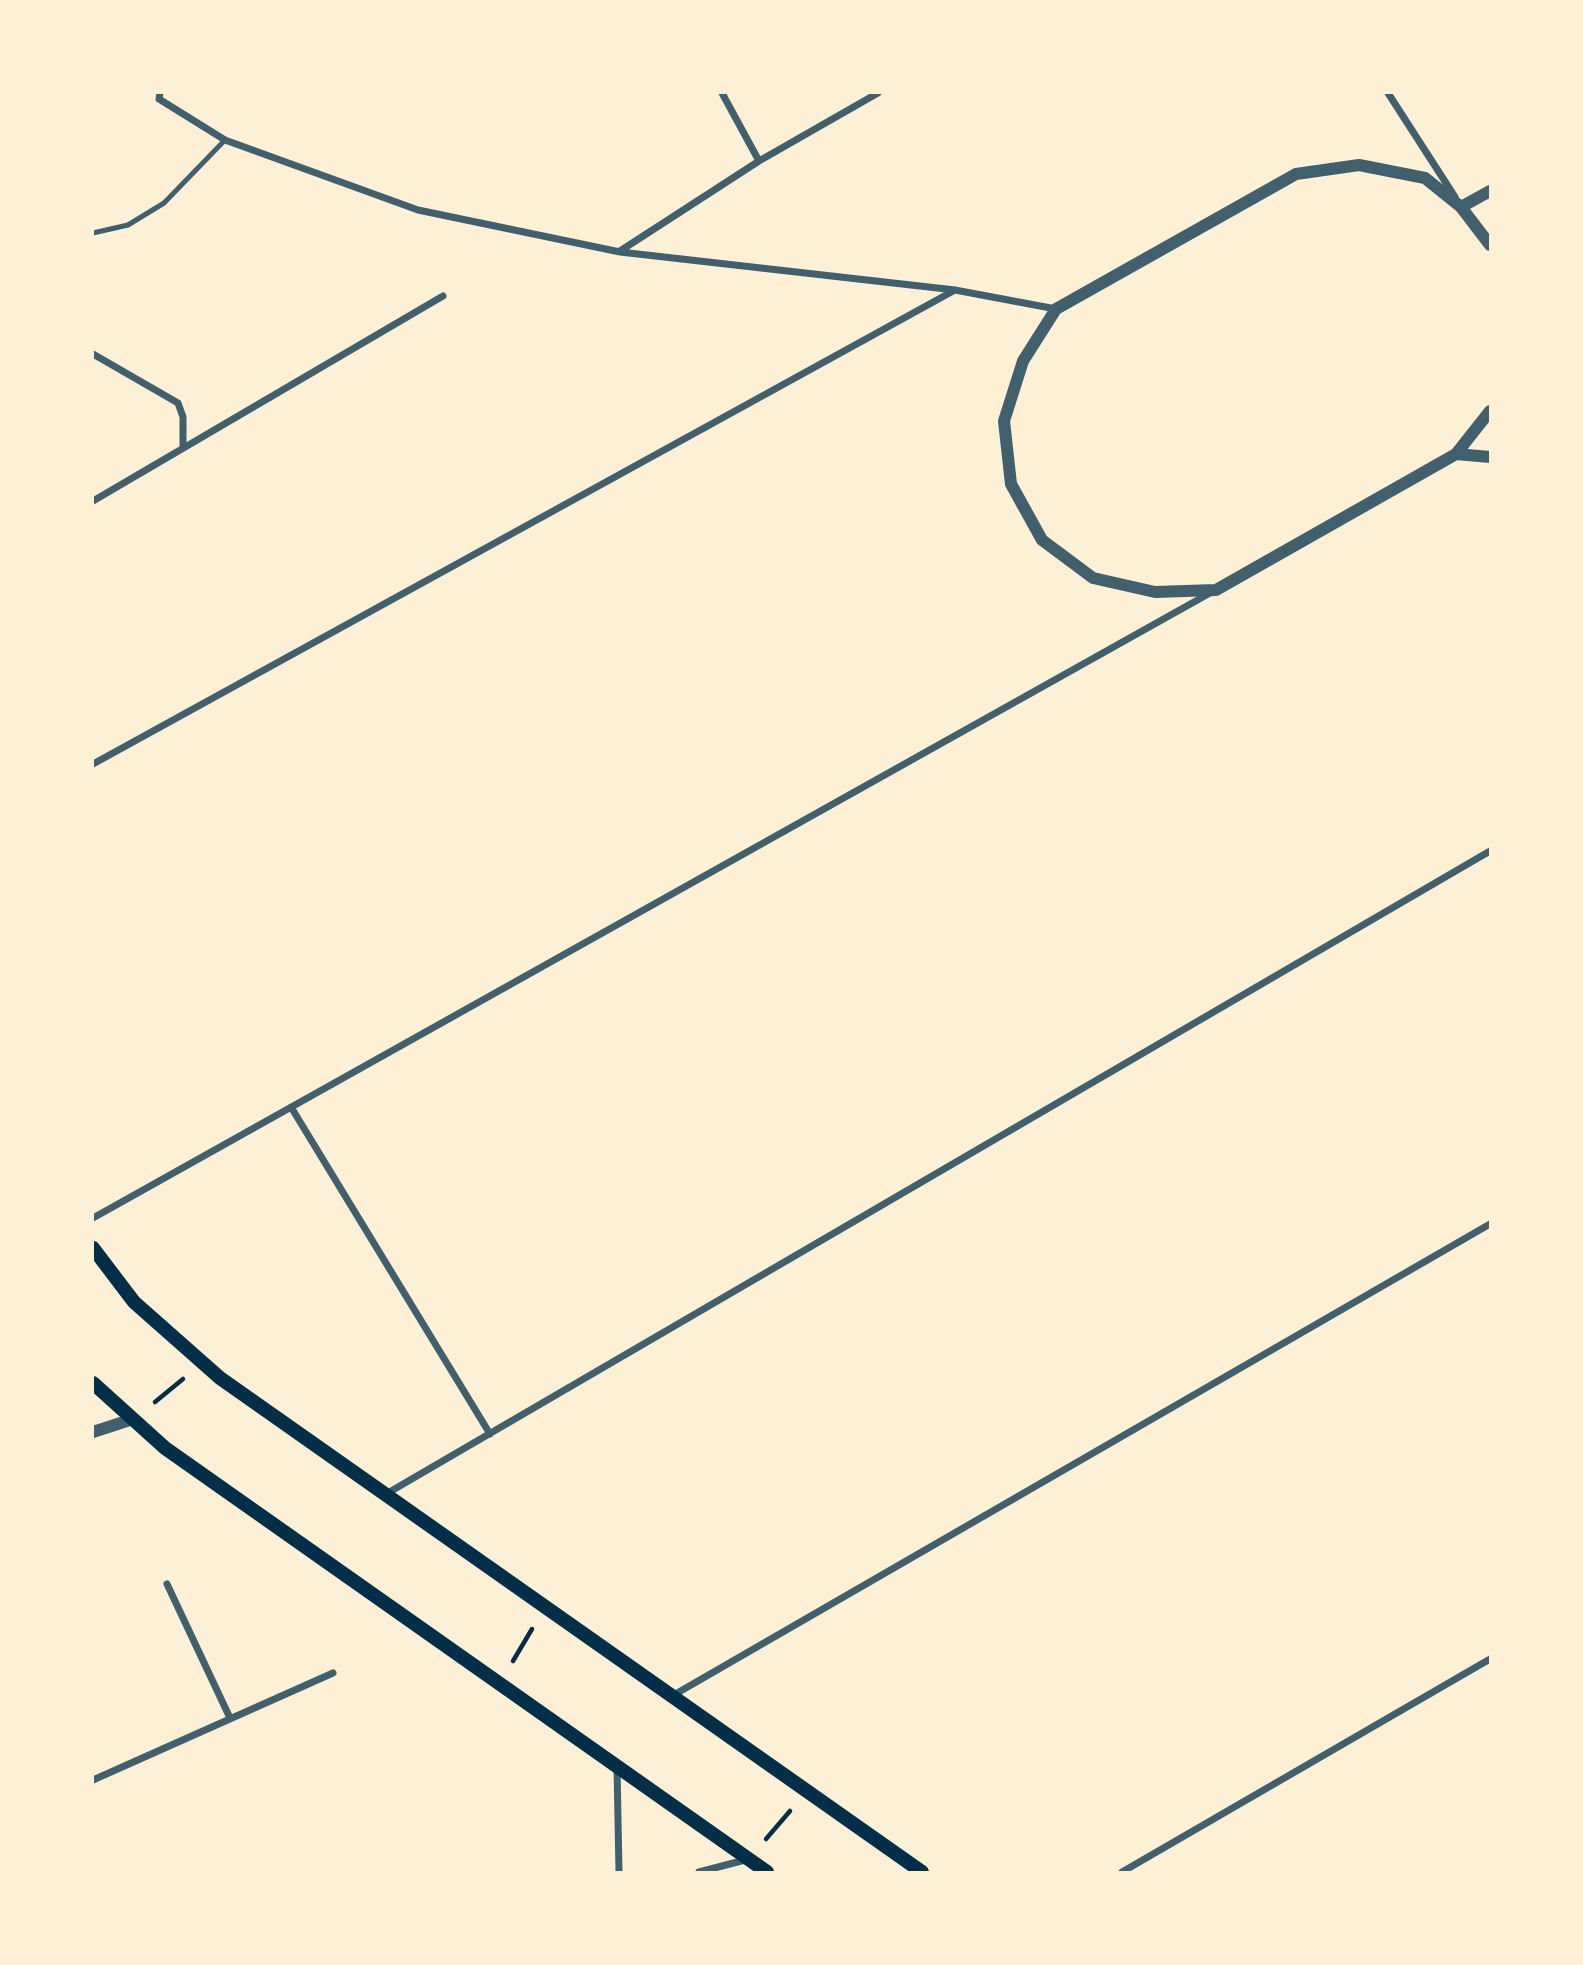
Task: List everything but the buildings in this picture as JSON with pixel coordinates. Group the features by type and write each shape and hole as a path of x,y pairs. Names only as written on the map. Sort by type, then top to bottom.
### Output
{"main road":[{"path":"93,1248 135,1302 220,1378 922,1872"},
{"path":"93,1383 164,1448 767,1872"}],"street":[{"path":"722,93 759,161"},
{"path":"620,251 759,161 878,93"},
{"path":"1388,93 1461,207 1490,245"},
{"path":"160,96 225,140 418,210 620,251 955,290 1056,309"},
{"path":"1216,590 1155,592 1093,578 1042,540 1011,484 1004,421 1023,361 1056,309 1296,174 1359,165 1426,178 1461,207"},
{"path":"1461,207 1490,191"},
{"path":"93,764 955,290"},
{"path":"93,501 443,296"},
{"path":"93,354 178,403 183,416 183,448"},
{"path":"93,1218 1456,454 1490,411"},
{"path":"1456,454 1490,457"},
{"path":"385,1494 1490,851"},
{"path":"291,1107 490,1434"},
{"path":"672,1696 1490,1224"},
{"path":"93,1433 133,1419"},
{"path":"167,1584 230,1718"},
{"path":"1122,1872 1490,1659"},
{"path":"93,1780 333,1673"},
{"path":"617,1766 619,1872"},
{"path":"699,1872 749,1859"}],"lane":[{"path":"93,233 128,225 163,203 225,140"}],"path":[{"path":"133,1419 203,1364"},
{"path":"499,1683 545,1608"},
{"path":"749,1859 806,1791"}]}
